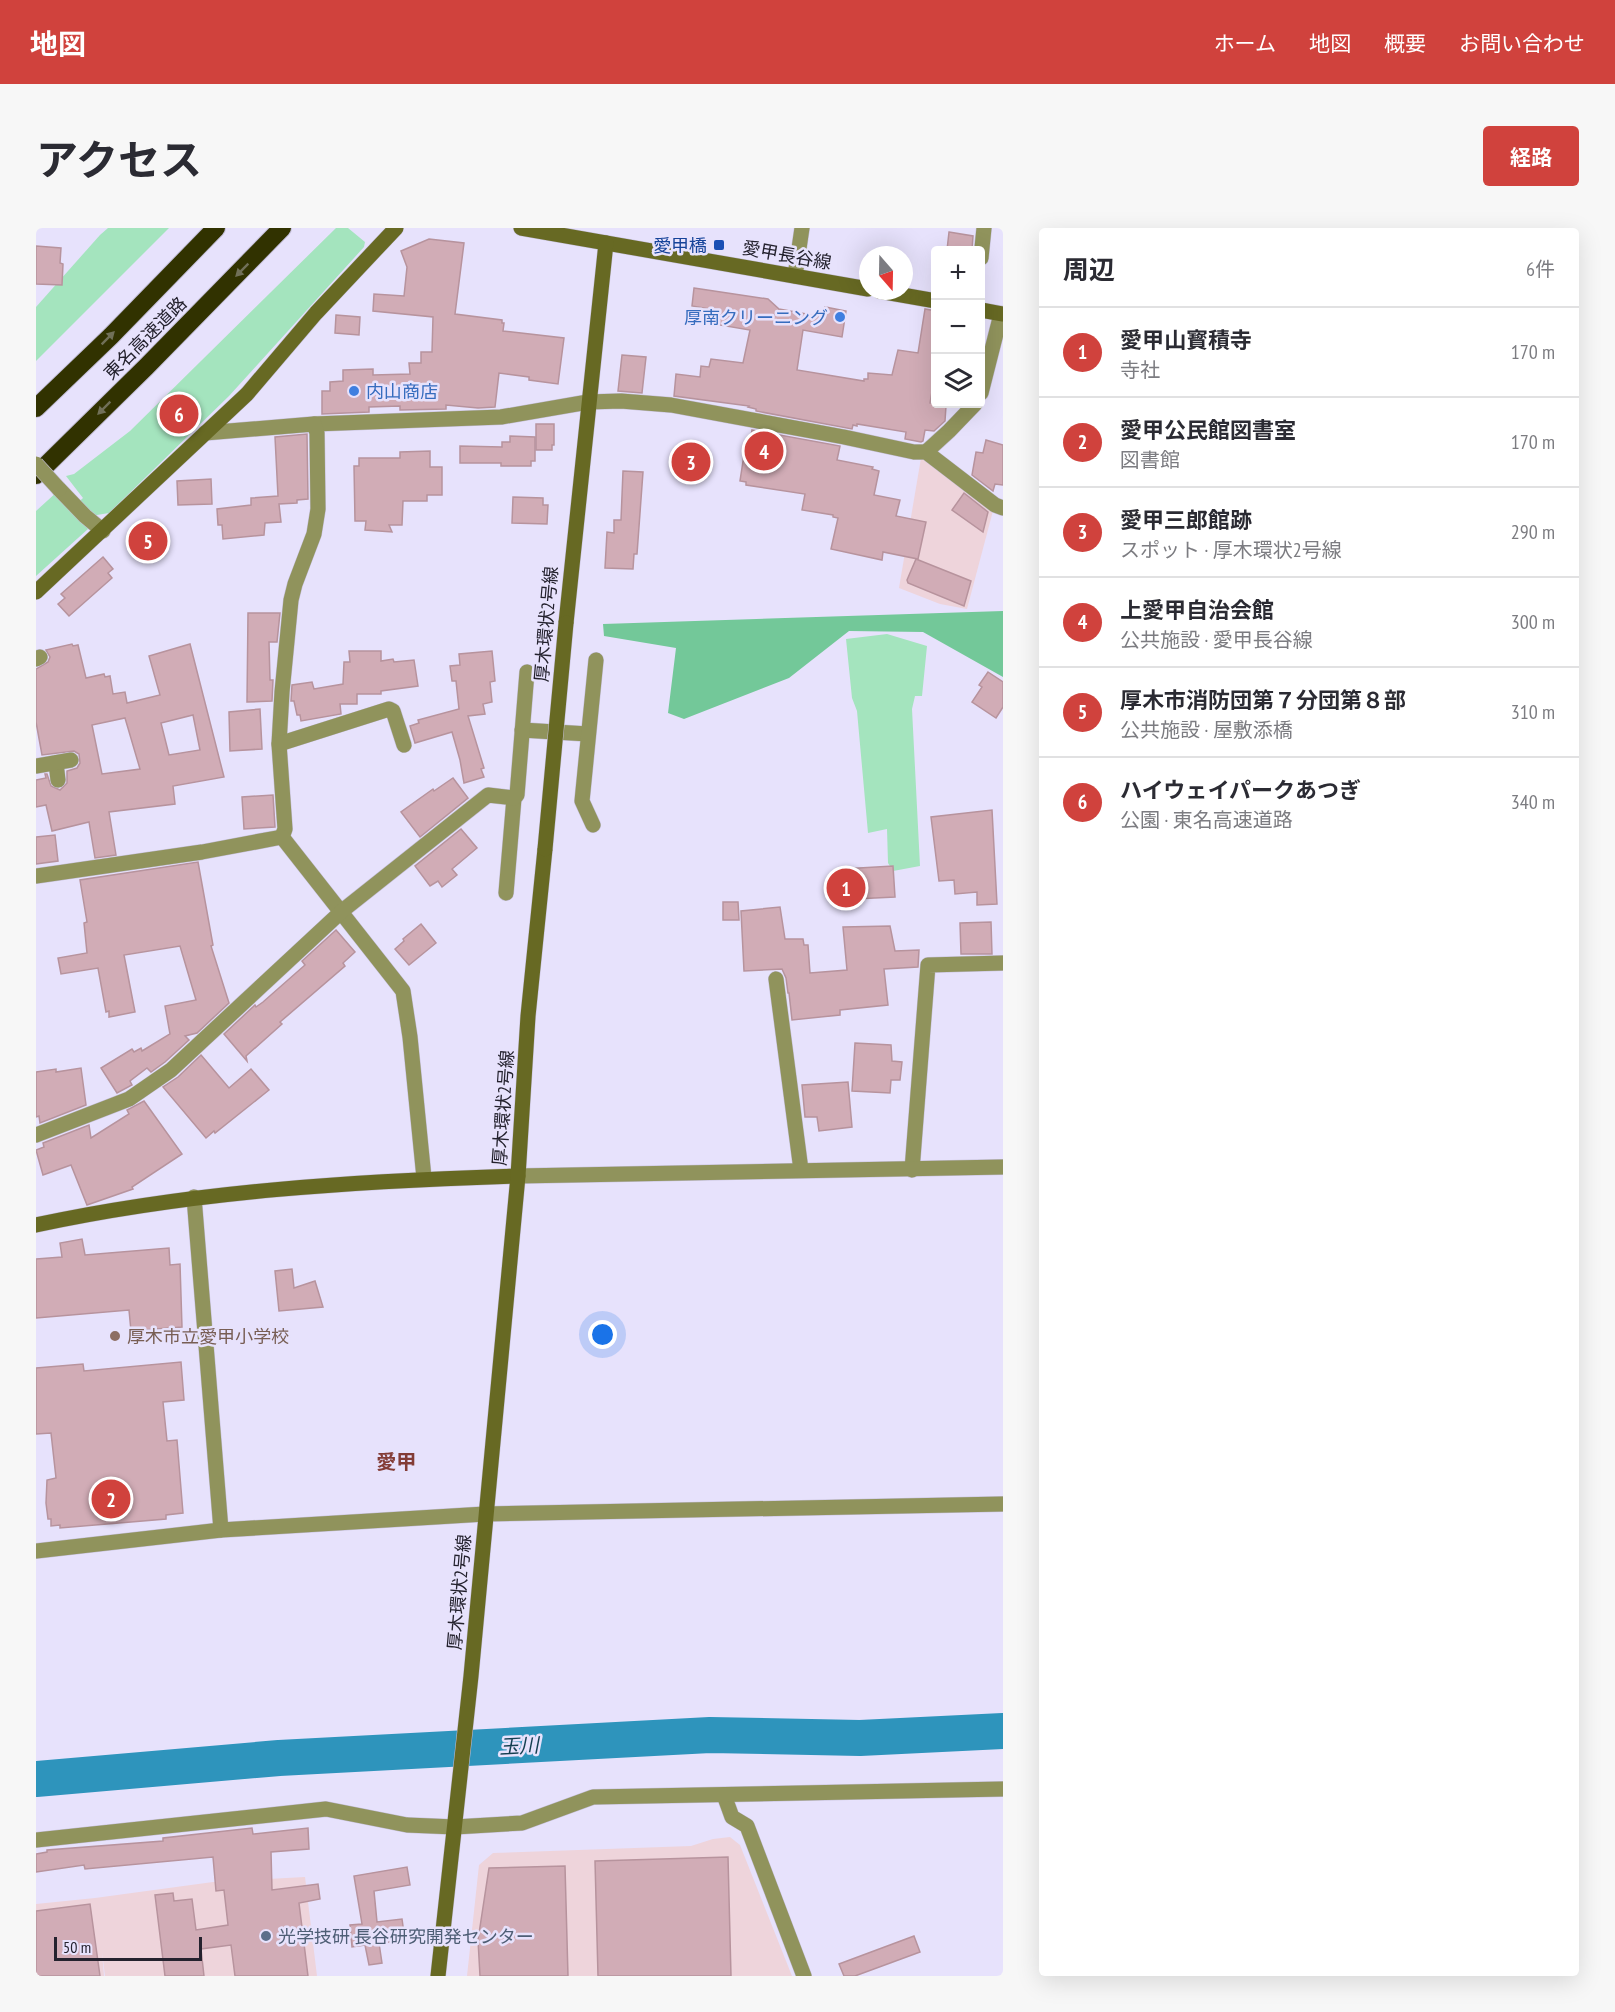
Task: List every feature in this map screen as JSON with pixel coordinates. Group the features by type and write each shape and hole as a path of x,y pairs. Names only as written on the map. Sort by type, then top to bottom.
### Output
{"highway":[{"name":"東名高速道路","path":"36,408 111,336 216,228"},
{"name":"東名高速道路","path":"36,475 282,228"}],"street":[{"path":"36,592 247,394 316,313 396,228"},
{"name":"愛甲長谷線","path":"521,228 859,287"},
{"path":"795,276 802,228"},
{"path":"982,246 984,228"},
{"name":"厚木環状2号線","path":"438,1976 471,1676 518,1176 528,1016 588,402 606,243"},
{"path":"913,297 931,300"},
{"path":"985,311 1002,314 985,378"},
{"path":"205,433 314,424 501,417 588,402 621,401 671,405 914,452 926,452 1003,508"},
{"path":"926,452 971,408"},
{"path":"282,837 285,829 279,744 282,692 291,600 314,534 318,509 317,434 314,424"},
{"path":"36,464 84,516 103,531"},
{"path":"592,825 582,801 596,660"},
{"path":"506,892 527,672"},
{"path":"279,744 389,709 393,711 404,745"},
{"path":"522,730 588,734"},
{"path":"36,766 63,761 58,780"},
{"path":"36,1135 129,1100 171,1070 342,911 488,795 514,798"},
{"path":"36,876 180,855 282,837"},
{"path":"282,837 403,991 410,1037 424,1179"},
{"path":"912,1170 928,965 1003,963"},
{"path":"776,979 801,1170"},
{"path":"36,1225 194,1197 424,1179 1003,1167"},
{"path":"194,1197 221,1530"},
{"path":"36,1551 221,1530 485,1514 1003,1504"},
{"path":"36,1840 326,1809 407,1825 522,1822 593,1797 1003,1789"},
{"path":"724,1795 732,1818 747,1826 804,1976"}],"shaded area":[{"path":"921,458 994,507 967,609 940,604 899,588"},
{"path":"730,1837 740,1845 792,1976 467,1976 479,1865 493,1853 691,1846 713,1839"},
{"name":"光学技研 長谷研究開発センター","path":"305,1877 317,1976 105,1976 102,1952 104,1976 36,1976 36,1904 213,1882"}],"green space":[{"path":"108,228 169,228 36,361 36,307"},
{"path":"336,228 348,228 365,242 364,247 229,396 109,513 91,516 85,522 88,529 36,576 36,511 58,491 71,509 83,498 66,476 74,474 130,431"},
{"path":"1003,611 1003,677 923,632 849,631 789,678 684,719 668,713 676,648 604,636 603,624"},
{"path":"887,634 927,646 922,696 915,696 912,709 920,866 893,871 888,863 887,829 868,833 857,711 852,698 846,639"}],"building":[{"path":"949,232 973,236 972,246 947,246"},
{"path":"429,239 464,243 455,314 502,320 503,331 564,338 558,384 499,373 495,407 446,405 446,409 400,410 400,406 369,407 369,412 322,414 322,391 330,391 330,382 343,381 343,370 373,369 373,375 410,374 409,363 421,363 421,352 432,352 433,317 373,311 374,294 404,296 407,267 401,251"},
{"path":"36,246 61,248 62,285 36,284"},
{"path":"694,288 768,299 779,309 823,317 825,307 846,311 842,337 803,330 797,370 864,381 868,379 868,373 892,375 898,350 918,353 925,309 931,310 930,403 931,408 946,408 945,421 934,431 925,430 921,442 905,439 906,432 857,424 857,426 853,425 852,429 756,411 749,406 674,396 676,374 700,377 701,366 709,367 711,359 743,363 750,330 714,324 716,310 692,306"},
{"path":"336,315 360,317 359,335 335,333"},
{"path":"622,355 646,357 642,393 618,391"},
{"path":"536,424 554,424 552,450 536,450"},
{"path":"752,430 840,446 837,460 873,467 872,469 879,471 874,495 900,500 896,516 926,522 918,559 883,552 882,560 831,549 838,518 833,515 802,510 805,494 746,485 746,482 740,481 746,442 750,443"},
{"path":"307,434 308,499 297,500 297,503 279,504 281,522 265,523 264,535 223,539 222,525 218,525 217,509 251,505 251,498 278,496 275,437"},
{"path":"510,436 535,437 535,461 531,461 531,466 460,463 460,446 502,447 502,442 510,442"},
{"path":"986,440 1003,445 1003,485 995,484 993,491 972,475 976,452 983,453"},
{"path":"430,451 430,467 442,467 442,495 427,495 427,501 403,501 402,525 389,525 392,532 365,530 366,521 355,521 354,466 359,466 359,458 400,458 400,452"},
{"path":"623,471 643,472 637,554 634,554 633,569 605,568 607,532 614,533 614,520 621,520"},
{"path":"211,479 212,504 178,505 177,481"},
{"path":"964,493 988,512 983,532 952,510"},
{"path":"513,497 543,498 543,505 548,505 547,524 512,523"},
{"path":"138,529 157,529 158,554 138,554"},
{"path":"103,557 113,569 108,573 112,578 69,616 58,604 65,598 61,594"},
{"path":"916,559 971,581 964,606 908,583 907,580"},
{"path":"248,613 280,613 277,642 269,642 270,680 273,680 272,701 247,702"},
{"path":"72,644 73,646 78,645 86,678 104,674 105,677 110,676 113,694 125,692 127,703 160,695 149,656 190,644 224,777 173,786 175,804 109,812 116,855 95,858 89,822 52,831 46,805 36,807 36,780 46,778 45,774 47,774 51,786 60,790 67,783 67,771 77,768 80,763 79,754 74,751 42,755 36,722 36,669 48,662 50,657 46,650","holes":["193,715 200,750 169,755 161,723","125,718 140,769 102,774 92,725"]},
{"path":"349,651 381,651 381,661 414,660 418,686 381,691 381,694 357,694 357,704 340,704 341,714 301,721 294,701 291,701 292,685 312,682 314,689 343,684 344,662 350,662"},
{"path":"492,651 495,681 490,682 492,702 483,704 485,714 468,716 484,768 481,769 484,777 464,783 452,732 415,743 410,726 419,723 418,720 459,709 456,681 452,681 450,666 460,665 459,654"},
{"path":"988,672 1003,682 1003,707 996,718 972,702 982,687 979,685"},
{"path":"260,709 262,749 230,751 229,712"},
{"path":"453,778 468,798 420,837 401,812"},
{"path":"273,795 275,827 244,829 242,797"},
{"path":"992,810 997,904 977,905 977,892 955,894 954,880 939,881 931,817"},
{"path":"461,829 477,848 452,869 457,875 442,887 438,881 430,886 415,866"},
{"path":"55,835 58,861 36,864 36,837"},
{"path":"198,862 213,945 211,946 229,1003 197,1033 185,1036 189,1040 165,1062 151,1072 147,1068 130,1081 132,1085 117,1093 101,1068 132,1049 134,1052 141,1048 142,1051 170,1034 165,1006 196,1000 180,946 124,955 135,1012 109,1017 109,1011 106,1012 98,968 61,974 58,958 87,953 84,923 87,922 80,880"},
{"path":"893,866 895,897 834,900 833,884 843,883 842,869"},
{"path":"723,902 738,902 739,920 723,920"},
{"path":"780,907 785,939 803,939 804,945 808,945 810,973 847,970 843,927 890,926 895,951 919,950 918,967 884,969 888,1005 840,1010 840,1015 792,1020 789,993 782,969 744,971 741,911"},
{"path":"991,922 992,954 961,954 960,923"},
{"path":"421,924 436,943 409,965 395,949"},
{"path":"336,930 355,952 343,963 345,966 280,1022 282,1024 246,1056 247,1061 224,1034 255,1005 256,1007 263,1002 305,965 302,961"},
{"path":"855,1043 891,1045 892,1061 902,1062 900,1080 891,1080 890,1093 852,1091"},
{"path":"201,1055 229,1088 251,1069 269,1090 206,1138 163,1087 178,1077"},
{"path":"81,1068 86,1105 40,1123 39,1116 36,1117 36,1072"},
{"path":"848,1082 852,1127 819,1131 817,1117 805,1117 802,1085"},
{"path":"144,1101 182,1154 132,1187 133,1189 87,1205 71,1165 43,1175 36,1150 44,1147 43,1143 89,1125 91,1138 129,1114 127,1110"},
{"path":"82,1239 85,1255 169,1248 170,1265 180,1264 182,1327 131,1331 129,1310 36,1318 36,1259 62,1257 60,1243"},
{"path":"292,1269 294,1288 315,1281 323,1307 279,1311 275,1271"},
{"path":"181,1362 184,1400 163,1402 167,1441 177,1440 183,1513 166,1515 166,1519 60,1528 60,1525 51,1526 46,1503 47,1480 56,1478 51,1433 36,1434 36,1368 83,1364 84,1371"},
{"path":"252,1828 253,1834 308,1828 309,1849 271,1852 272,1890 318,1884 320,1899 299,1903 308,1976 235,1976 231,1945 201,1949 204,1976 165,1976 155,1895 173,1893 174,1901 192,1899 196,1930 228,1925 224,1890 216,1891 213,1857 85,1869 84,1865 36,1872 36,1854 47,1852 47,1850 163,1841 163,1838"},
{"path":"728,1857 731,1976 598,1976 595,1861"},
{"path":"565,1866 568,1976 480,1976 478,1940 489,1868"},
{"path":"407,1867 410,1885 374,1891 377,1922 402,1919 405,1940 379,1943 382,1963 369,1965 365,1945 352,1947 350,1925 362,1924 354,1876"},
{"path":"90,1904 100,1976 36,1976 36,1911"},
{"path":"914,1936 920,1952 855,1976 844,1976 839,1964"}],"waterway":[{"name":"玉川","path":"36,1779 279,1758 710,1735 860,1738 1003,1731"}],"place":[{"name":"愛甲橋","path":"719,245"},
{"name":"厚南クリーニング","path":"840,317"},
{"name":"内山商店","path":"354,391"},
{"name":"ハイウェイパークあつぎ","path":"179,414"},
{"name":"上愛甲自治会館","path":"764,451"},
{"name":"愛甲三郎館跡","path":"691,462"},
{"name":"厚木市消防団第７分団第８部","path":"148,541"},
{"name":"愛甲山寳積寺","path":"846,888"},
{"name":"厚木市立愛甲小学校","path":"115,1336"},
{"name":"愛甲公民館図書室","path":"111,1499"},
{"name":"光学技研 長谷研究開発センター","path":"266,1936"}],"district":[{"name":"愛甲","path":"396,1462"}]}
